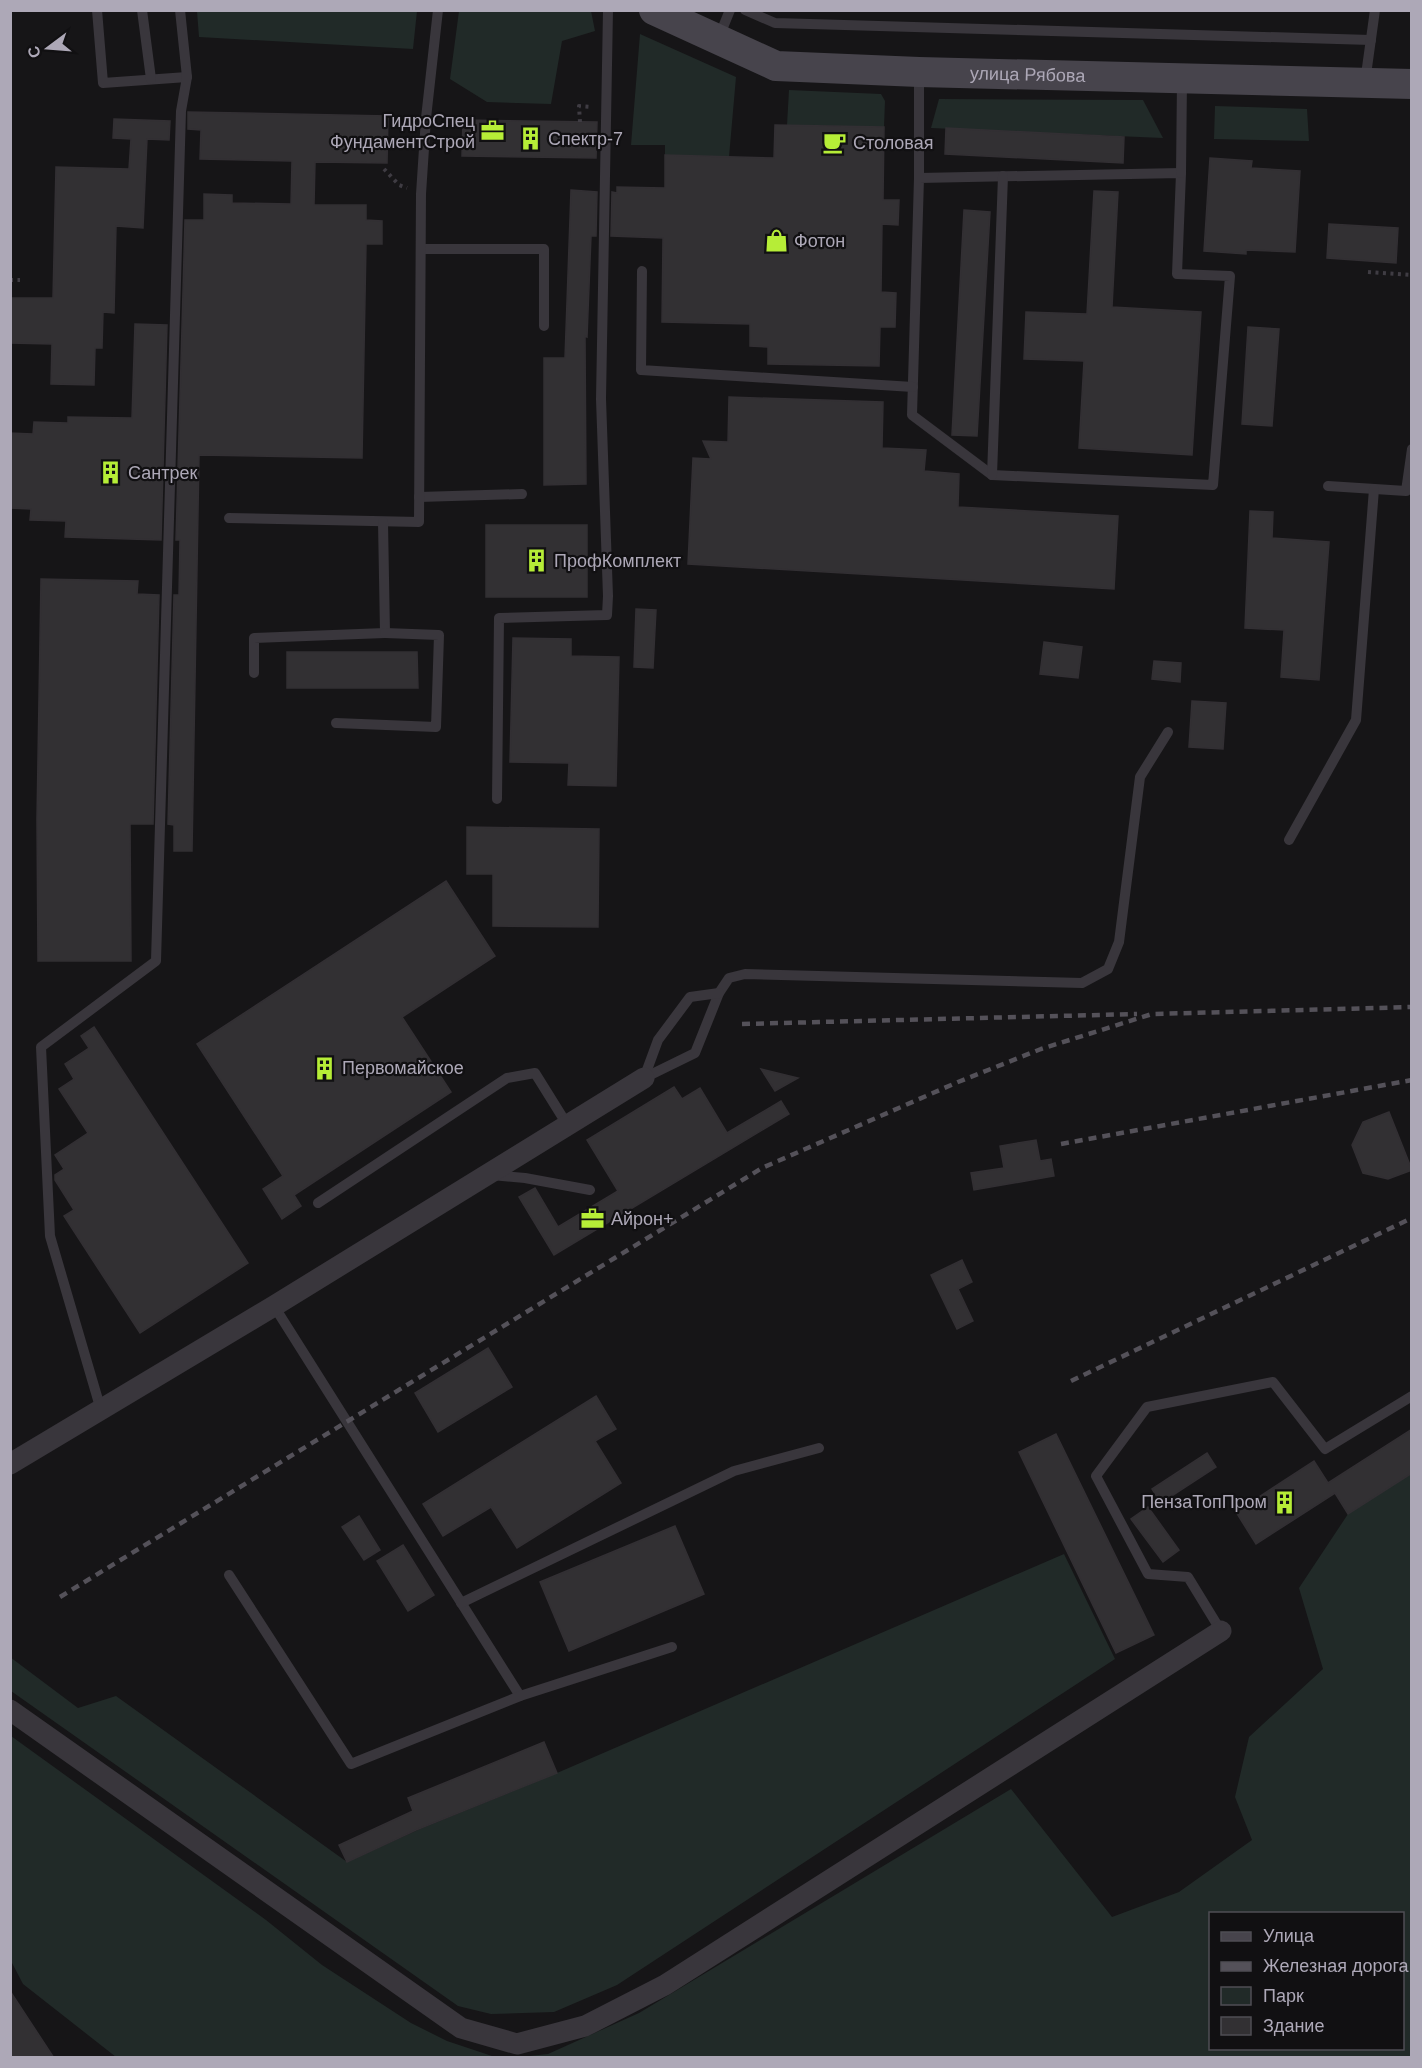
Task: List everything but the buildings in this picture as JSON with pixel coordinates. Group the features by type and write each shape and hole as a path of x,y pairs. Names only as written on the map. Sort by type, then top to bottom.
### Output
{"street":[{"name":"улица Рябова","path":"654,10 776,66 919,72 1412,84"},
{"path":"10,1464 274,1306 644,1078"},
{"path":"10,1710 461,2028 517,2044 585,2026 665,1985 1221,1631"}],"lane":[{"path":"97,10 103,83 187,77"},
{"path":"142,10 151,79"},
{"path":"101,1410 50,1236 41,1047 156,961 181,123 187,77 180,10"},
{"path":"229,518 420,522 422,194 426,118 438,10"},
{"path":"497,799 499,618 607,615 601,399 608,10"},
{"path":"718,40 730,10"},
{"path":"745,10 774,23 1371,40"},
{"path":"1365,82 1375,10"},
{"path":"919,72 919,178 912,415 992,475 1213,485 1230,276 1177,274 1182,79"},
{"path":"919,178 1181,173"},
{"path":"992,475 1004,176"},
{"path":"422,249 544,249 544,326"},
{"path":"642,271 641,370 913,387"},
{"path":"1328,486 1406,491 1412,449"},
{"path":"1289,840 1356,720 1374,489"},
{"path":"420,497 522,494"},
{"path":"382,522 385,633"},
{"path":"254,673 254,638 385,633 439,635 436,727 336,723"},
{"path":"644,1078 695,1053 719,993 729,978 745,974 1082,983 1108,969 1119,942 1140,777 1168,732"},
{"path":"644,1078 658,1040 690,997 719,993"},
{"path":"318,1203 507,1078 535,1073 567,1126"},
{"path":"487,1174 525,1178 590,1190"},
{"path":"274,1306 520,1696"},
{"path":"1221,1631 1188,1577 1148,1574 1095,1476 1147,1407 1273,1382 1324,1449 1412,1396"},
{"path":"461,1603 734,1471 819,1448"},
{"path":"229,1575 351,1764 520,1696 672,1647"}],"path":[{"path":"580,122 579,106 608,108"},
{"path":"384,169 399,185 422,194"},
{"path":"1368,272 1412,275"},
{"path":"10,280 20,280"}],"green space":[{"path":"197,10 417,11 413,49 199,37"},
{"path":"459,11 591,11 595,31 562,41 551,104 487,102 450,79"},
{"path":"640,34 736,77 729,157 665,155 665,145 631,145"},
{"path":"789,90 881,94 885,101 884,127 787,125"},
{"path":"939,99 1143,100 1163,138 931,128"},
{"path":"1215,106 1307,109 1309,141 1214,139"},
{"path":"1411,1473 1411,2057 510,2058 548,2054 639,2013 1011,1789 1112,1917 1179,1892 1252,1840 1235,1797 1249,1737 1323,1669 1299,1588 1348,1514"},
{"path":"1064,1554 1115,1659 617,1985 554,2012 491,2014 458,2006 11,1691 10,1657 78,1708 116,1696 347,1862"},
{"path":"11,1736 266,1920 322,1965 411,2023 447,2041 495,2057 116,2057 23,1984 11,1961"}],"railway":[{"path":"60,1597 762,1168 958,1082 1041,1049 1152,1014 1412,1007"},
{"path":"742,1024 1137,1014"},
{"path":"1061,1144 1412,1080"},
{"path":"1071,1381 1412,1218"}],"place":[{"name":"ГидроСпец ФундаментСтрой","path":"493,131"},
{"name":"Спектр-7","path":"530,139"},
{"name":"Столовая","path":"835,143"},
{"name":"Фотон","path":"776,241"},
{"name":"Сантрек","path":"110,473"},
{"name":"ПрофКомплект","path":"536,561"},
{"name":"Первомайское","path":"324,1068"},
{"name":"Айрон+","path":"593,1219"},
{"name":"ПензаТопПром","path":"1285,1502"}]}
